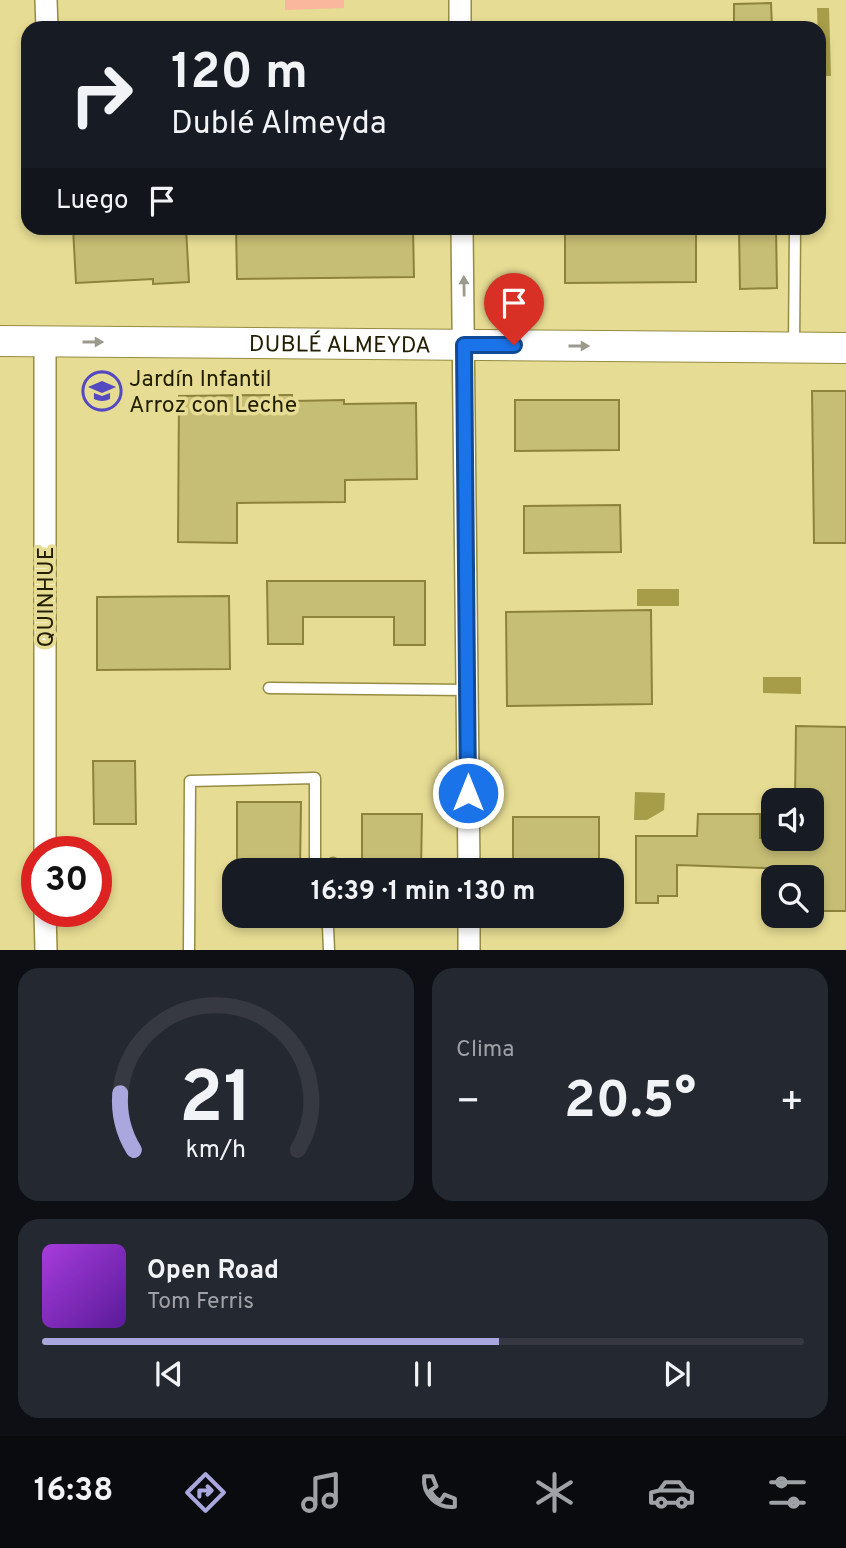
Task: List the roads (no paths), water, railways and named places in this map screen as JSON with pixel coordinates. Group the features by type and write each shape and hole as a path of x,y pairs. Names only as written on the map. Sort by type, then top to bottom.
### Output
{"main road":[{"name":"DUBLÉ ALMEYDA","path":"0,341 846,348"}],"street":[{"path":"46,0 47,21"},
{"path":"460,0 460,21"},
{"path":"463,235 468,858"},
{"name":"QUINHUE","path":"45,342 46,836"},
{"path":"46,927 46,950"},
{"path":"469,928 469,950"}],"lane":[{"path":"794,348 795,235"},
{"path":"269,688 467,690"},
{"path":"189,950 190,781 315,778 315,858"},
{"path":"328,928 328,950"}],"place":[{"name":"Jardín Infantil Arroz con Leche","path":"102,391"}]}
